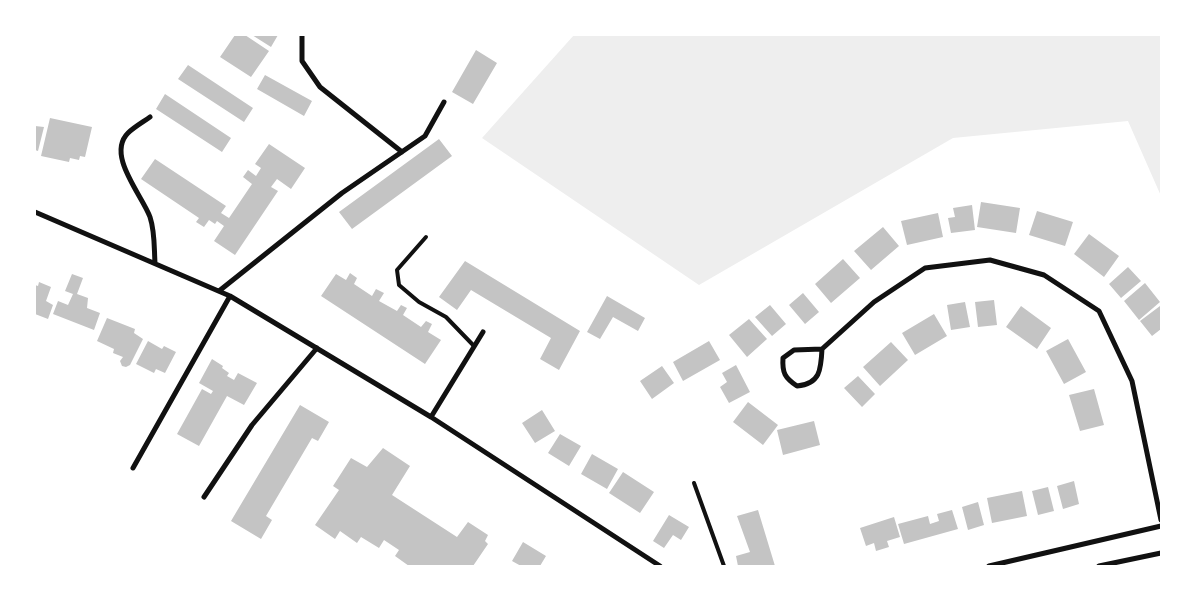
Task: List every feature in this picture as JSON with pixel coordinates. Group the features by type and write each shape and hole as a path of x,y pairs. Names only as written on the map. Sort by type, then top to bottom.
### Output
{"street":[{"path":"302,35 302,61 320,87 402,152"},
{"path":"219,291 342,193 425,136 444,102"},
{"path":"150,117 126,134 120,148 126,175 149,217 154,234 155,263"},
{"path":"35,212 230,296 431,417 660,566"},
{"path":"822,350 821,367 816,378 808,385 796,386 787,380 782,370 783,358 794,350 822,350 874,302 925,268 990,260 1044,275 1099,311 1132,381 1161,520"},
{"path":"133,468 230,296"},
{"path":"431,417 482,332"},
{"path":"204,497 252,425 317,348"},
{"path":"989,566 1161,526"},
{"path":"1099,566 1161,552"}],"lane":[{"path":"426,237 397,270 399,285 419,302 446,317 474,346"},
{"path":"694,483 724,566"}],"shaded area":[{"path":"574,35 1161,35 1161,196 1128,121 953,138 699,285 482,138"}],"building":[{"path":"235,35 245,35 269,51 251,77 220,57"},
{"path":"252,35 278,35 271,47"},
{"path":"476,50 497,63 473,104 452,92"},
{"path":"188,65 253,108 244,122 178,79"},
{"path":"265,75 312,101 304,116 257,89"},
{"path":"165,94 231,138 222,152 156,109"},
{"path":"50,118 92,127 85,157 80,156 79,160 70,158 69,162 41,156"},
{"path":"35,126 44,127 38,151 35,150"},
{"path":"439,139 452,156 352,229 339,212"},
{"path":"269,144 305,168 291,189 277,179 271,187 278,191 235,255 214,241 224,226 217,221 215,224 209,220 204,227 196,222 199,218 141,179 155,159 226,206 221,213 229,218 252,184 243,177 248,170 256,176 261,168 255,164"},
{"path":"981,202 1020,208 1016,233 977,227"},
{"path":"972,205 975,230 951,233 948,218 955,217 953,208"},
{"path":"1037,211 1073,222 1065,246 1029,235"},
{"path":"938,213 943,237 907,245 901,221"},
{"path":"883,227 899,246 871,270 854,251"},
{"path":"1089,234 1119,256 1104,277 1074,254"},
{"path":"843,259 860,278 831,303 815,284"},
{"path":"465,261 580,331 559,370 540,359 551,338 471,290 457,310 439,297"},
{"path":"1128,267 1141,281 1121,298 1109,284"},
{"path":"350,273 357,278 354,284 372,296 376,289 384,293 379,301 397,311 401,305 407,308 403,315 421,327 426,321 432,324 428,332 441,340 425,364 321,296 336,274 346,280"},
{"path":"72,274 83,278 77,294 88,298 87,308 100,313 94,330 53,314 58,301 68,305 73,294 65,291"},
{"path":"39,282 51,287 46,301 53,305 48,319 35,314 35,285 38,286"},
{"path":"1145,283 1160,302 1139,320 1124,301"},
{"path":"803,293 819,312 805,324 789,305"},
{"path":"607,296 645,318 638,331 613,317 600,339 587,332"},
{"path":"994,300 997,325 978,327 975,302"},
{"path":"965,302 970,327 951,330 947,305"},
{"path":"770,305 786,324 772,336 755,317"},
{"path":"1021,306 1051,328 1037,349 1006,327"},
{"path":"1160,306 1161,329 1152,336 1140,321"},
{"path":"934,314 947,336 915,355 902,333"},
{"path":"107,318 135,329 134,333 143,339 130,365 126,367 122,366 120,361 123,357 113,353 114,349 97,341"},
{"path":"749,319 767,339 747,357 729,335"},
{"path":"1068,339 1086,372 1064,384 1046,351"},
{"path":"148,341 162,349 164,346 176,352 165,373 156,369 154,373 136,364"},
{"path":"709,341 720,360 683,381 673,362"},
{"path":"891,342 908,360 880,386 863,367"},
{"path":"212,359 223,366 222,368 229,373 227,376 234,380 238,373 257,383 244,405 227,396 199,446 177,434 202,389 211,394 213,391 199,383"},
{"path":"736,365 750,392 729,403 720,387 727,382 722,373"},
{"path":"662,366 674,383 652,399 640,381"},
{"path":"858,376 875,394 862,407 844,388"},
{"path":"1094,389 1104,425 1080,431 1069,395"},
{"path":"748,402 778,425 763,445 733,422"},
{"path":"300,405 329,422 318,441 312,438 266,516 272,520 261,539 231,521"},
{"path":"542,410 555,431 535,443 522,423"},
{"path":"814,421 820,445 783,455 777,430"},
{"path":"560,434 581,446 569,466 548,453"},
{"path":"383,448 410,466 392,495 457,537 468,522 488,535 485,541 488,544 473,566 409,566 395,556 399,550 384,540 379,548 361,537 357,543 340,531 335,539 315,525 339,490 333,486 351,458 367,467"},
{"path":"592,454 618,469 607,489 581,474"},
{"path":"623,472 654,492 640,513 609,493"},
{"path":"1074,481 1079,504 1063,509 1057,486"},
{"path":"1048,487 1054,511 1038,515 1032,491"},
{"path":"1022,491 1027,516 992,523 987,498"},
{"path":"978,502 984,525 968,530 962,507"},
{"path":"758,510 775,566 738,566 736,556 750,552 737,516"},
{"path":"952,510 958,529 904,544 898,524 928,516 930,524 939,521 937,514"},
{"path":"669,515 689,527 681,540 673,535 664,548 653,541"},
{"path":"894,517 900,537 887,541 889,547 876,551 874,543 866,546 860,528"},
{"path":"523,542 546,556 540,566 521,566 512,561"}]}
